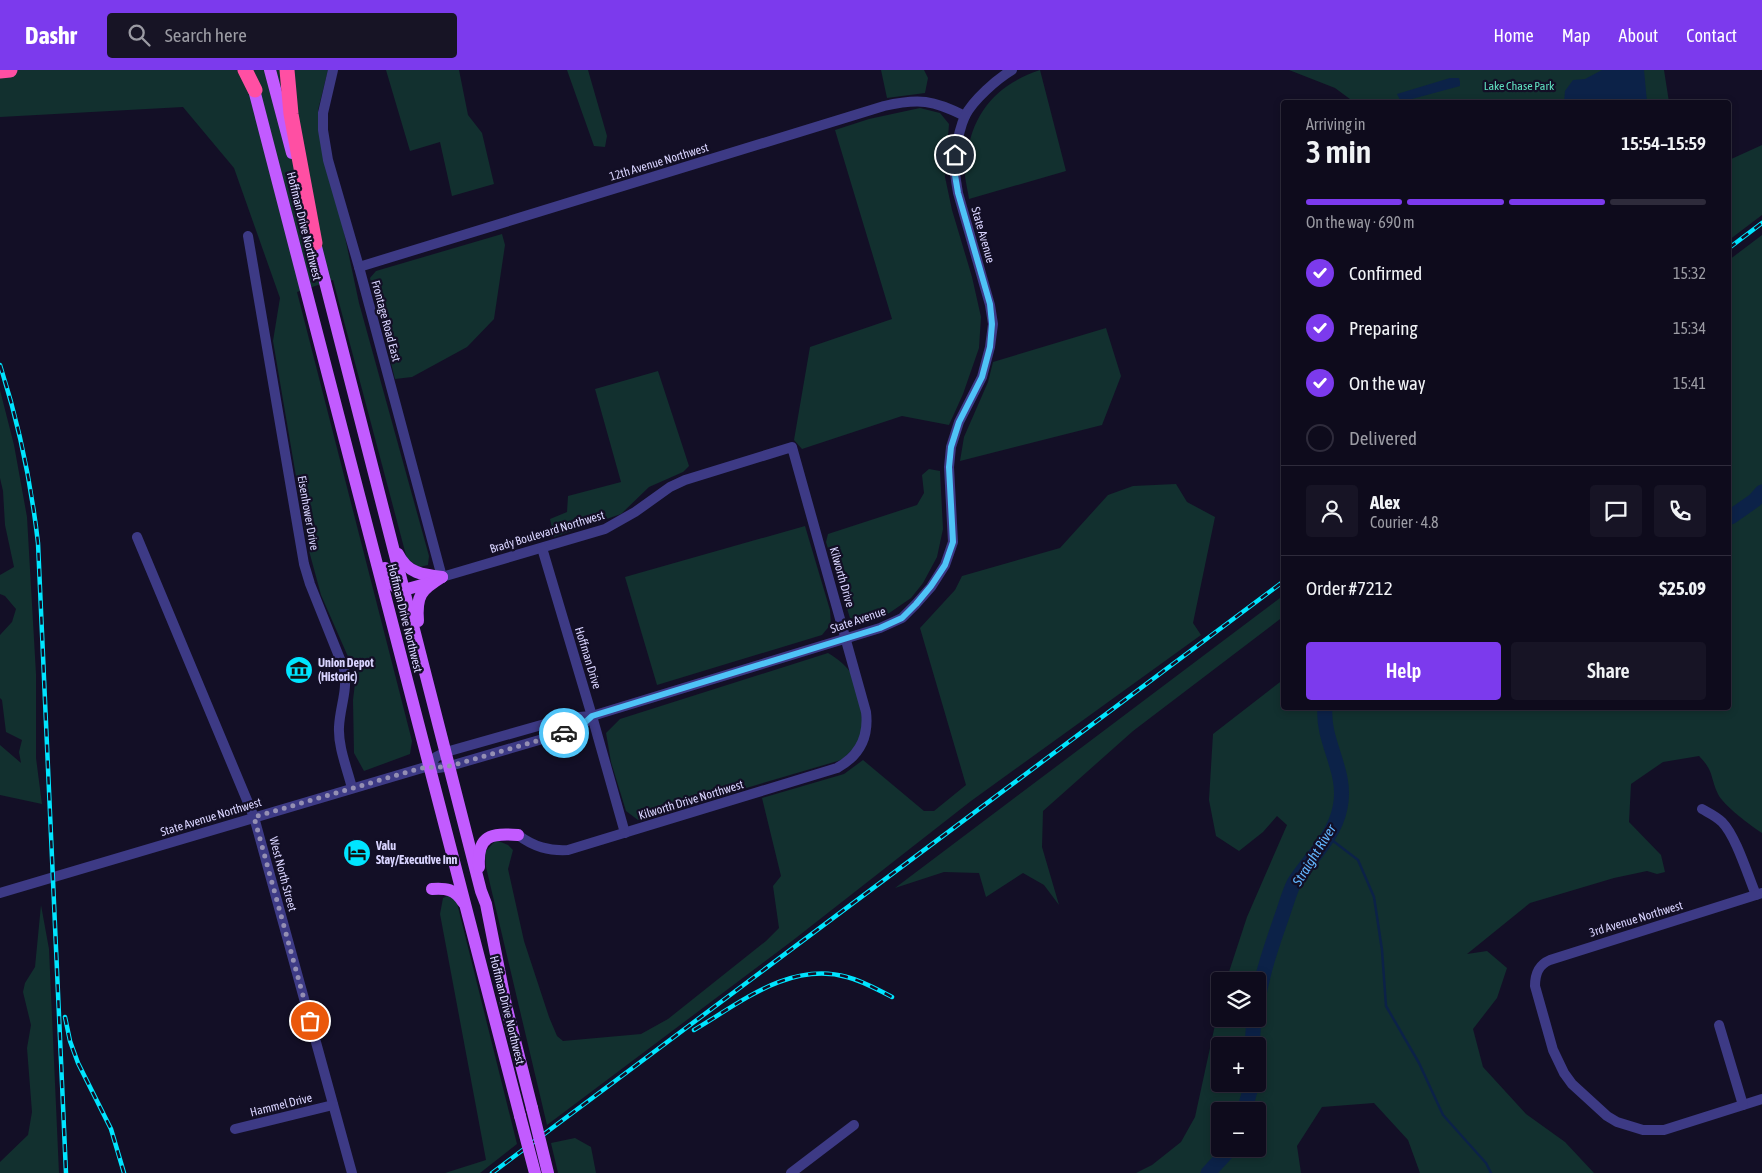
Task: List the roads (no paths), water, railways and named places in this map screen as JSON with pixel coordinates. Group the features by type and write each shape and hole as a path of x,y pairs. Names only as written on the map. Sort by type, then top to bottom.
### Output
{"highway":[{"path":"0,71 10,70"},
{"path":"247,70 254,90"},
{"path":"287,70 291,114 315,243"}],"main road":[{"name":"Hoffman Drive Northwest","path":"270,70 486,904 506,1005 548,1173"},
{"name":"Hoffman Drive Northwest","path":"254,90 535,1173"},
{"path":"354,473 390,582 396,589 405,591 437,579"},
{"path":"393,545 401,560 413,571 437,579"},
{"path":"420,649 418,603 421,593 437,579"},
{"path":"486,904 479,865 481,844 492,835 518,835"},
{"path":"452,854 452,868 449,874 440,884 432,888 449,888 455,891 466,908"}],"street":[{"name":"Frontage Road East","path":"333,70 323,113 325,148 359,267 437,579"},
{"name":"State Avenue","path":"592,716 880,628 902,618 931,586 945,565 953,542 949,467 951,447 959,422 982,377 990,347 992,324 990,304 958,193 955,175 955,155 965,116 985,92 1002,76 1012,70"},
{"name":"12th Avenue Northwest","path":"359,267 884,106 906,101 925,101 946,106 965,116"},
{"name":"Eisenhower Drive","path":"248,236 304,564 310,584 344,669 346,680 339,726 340,743 352,788"},
{"name":"Kilworth Drive","path":"792,447 866,712 867,731 863,743"},
{"name":"Brady Boulevard Northwest","path":"437,579 605,528 621,521 655,496 685,480 792,447"},
{"name":"West North Street","path":"137,537 254,817 352,1173"},
{"name":"Hoffman Drive","path":"542,548 625,833"},
{"name":"State Avenue Northwest","path":"429,766 436,758 446,752 566,718 592,716"},
{"name":"State Avenue Northwest","path":"0,893 429,766 438,768 450,766 570,731 579,728 592,716"},
{"name":"Kilworth Drive Northwest","path":"518,835 536,847 560,851 568,850 837,768 854,756 863,743"},
{"path":"1702,810 1724,823 1759,894"},
{"name":"3rd Avenue Northwest","path":"1743,1105 1664,1130 1643,1130 1617,1122 1579,1090 1564,1073 1553,1050 1535,986 1535,978 1541,965 1550,960 1759,894"},
{"path":"1719,1025 1743,1105 1762,1099"},
{"name":"Hammel Drive","path":"235,1129 334,1105"},
{"path":"791,1173 854,1125"}],"water":[{"path":"1602,70 1644,70 1647,100 1564,100 1565,91 1573,80 1585,79"},
{"path":"1450,78 1459,78 1460,82 1460,86 1408,100 1400,100 1397,94"}],"waterway":[{"name":"Straight River","path":"1731,517 1755,500 1762,492"},
{"name":"Straight River","path":"1264,972 1292,887 1327,839 1340,808 1341,782 1327,733 1325,710"},
{"path":"1328,837 1358,860 1374,897 1382,950 1386,1006 1419,1063 1443,1115 1486,1163 1491,1173"},
{"name":"Straight River","path":"1253,1027 1253,1037"},
{"name":"Straight River","path":"1247,1102 1250,1092"},
{"name":"Straight River","path":"1208,1173 1223,1157"}],"railway":[{"path":"1731,246 1762,223"},
{"path":"0,365 24,453 38,543 66,1173"},
{"path":"492,1173 1281,583"},
{"path":"694,1030 766,987 806,975 826,974 847,977 865,983 892,997"},
{"path":"65,1017 70,1041 78,1063 111,1129 124,1173"}],"place":[{"name":"Union Depot (Historic)","path":"299,670"},
{"name":"Valu Stay/Executive Inn","path":"357,853"}],"park label":[{"name":"Lake Chase Park","path":"1519,86"}]}
